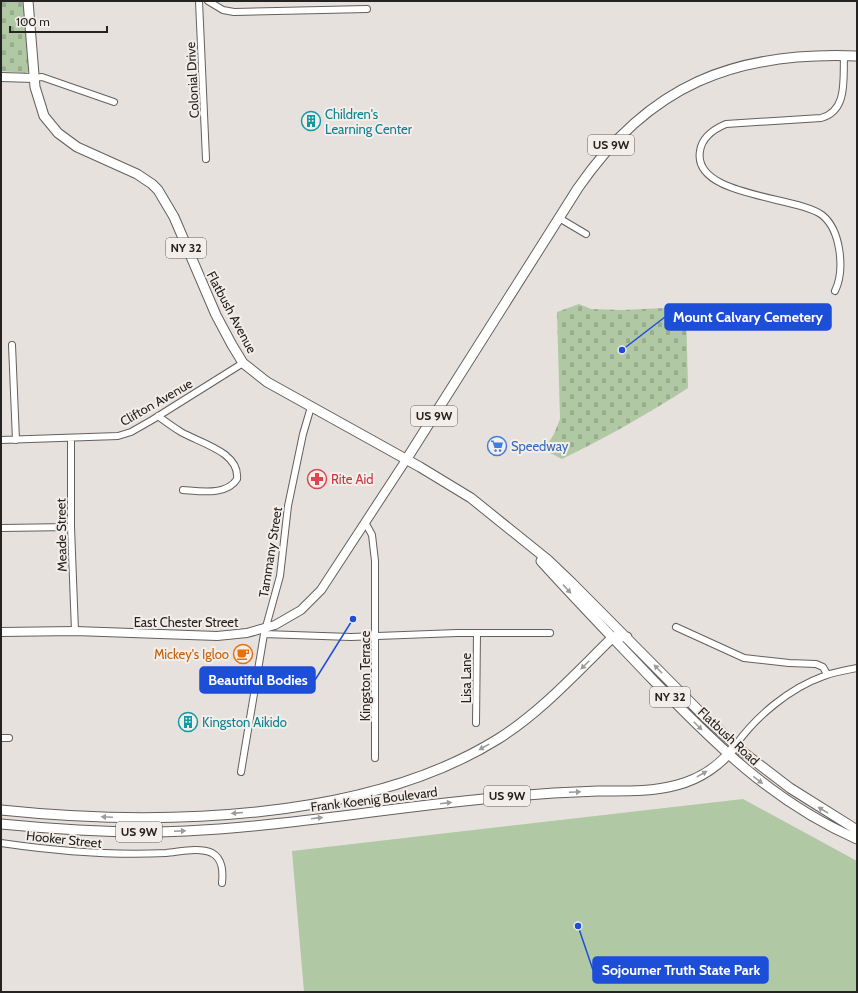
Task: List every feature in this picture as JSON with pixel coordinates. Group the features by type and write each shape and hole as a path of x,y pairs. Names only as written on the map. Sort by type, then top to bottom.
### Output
{"main road":[{"name":"Flatbush Avenue","path":"28,1 34,78 40,107 44,116 58,133 82,149 145,178 164,198 216,315 243,363 267,382 459,490"},
{"name":"US 9W","path":"406,460 559,218 597,162 617,139 652,109 678,92 707,77 750,63 791,56 857,56"},
{"path":"1,77 34,78"},
{"name":"East Chester Street","path":"1,632 75,632 217,636 265,631 292,616 315,597 366,524 406,460"},
{"name":"Flatbush Road","path":"459,490 483,507 560,571 627,636 735,746 790,788 857,830"},
{"name":"Flatbush Road","path":"521,540 612,638 728,755 755,778 796,807 857,839"},
{"path":"612,638 617,636 627,636"},
{"name":"Frank Koenig Boulevard","path":"1,810 117,818 198,816 297,806 385,787 462,758 513,729 553,696 612,638"},
{"name":"Frank Koenig Boulevard","path":"1,824 93,831 187,831 258,825 519,795 650,790 670,787 689,781 714,767 728,755 735,746"}],"street":[{"name":"Colonial Drive","path":"199,1 206,159"},
{"path":"208,1 223,10 234,12 367,8"},
{"path":"835,291 838,284 840,261 835,231 830,222 821,214 812,210 763,198 721,182 704,171 700,165 699,156 700,148 705,139 715,129 726,124 821,118 834,113 840,102 843,83 844,56"},
{"path":"34,78 42,77 114,102"},
{"path":"559,218 586,234"},
{"path":"12,345 16,440"},
{"name":"Clifton Avenue","path":"1,440 71,439 118,436 131,432 243,363"},
{"name":"Tammany Street","path":"241,772 265,631 280,576 288,506 303,434 311,406"},
{"path":"158,416 182,432 217,450 229,458 237,468 237,479 235,483 224,490 183,490"},
{"name":"Meade Street","path":"71,439 71,527 75,632"},
{"name":"Kingston Terrace","path":"366,524 372,535 374,548 376,636 375,758"},
{"path":"1,528 71,527"},
{"path":"676,627 744,658 789,663 816,664 823,667 828,674"},
{"name":"East Chester Street","path":"265,631 376,636 477,633 550,633"},
{"name":"Lisa Lane","path":"476,723 477,633"},
{"path":"735,746 758,720 786,696 803,685 828,674 857,668"},
{"path":"1,738 9,738"},
{"name":"Hooker Street","path":"1,843 97,854 140,855 203,851 217,857 221,864 222,883"}],"green space":[{"path":"1,1 23,1 29,71 25,73 1,71"},
{"path":"579,304 591,309 622,310 686,307 688,388 626,425 562,459 544,450 554,434 560,419 557,312"},
{"path":"743,799 857,861 857,992 304,992 292,851"}],"place":[{"name":"Children's Learning Center","path":"311,121"},
{"name":"Mount Calvary Cemetery","path":"622,350"},
{"name":"Speedway","path":"497,446"},
{"name":"Rite Aid","path":"317,479"},
{"name":"Beautiful Bodies","path":"353,619"},
{"name":"Mickey's Igloo","path":"243,654"},
{"name":"Kingston Aikido","path":"188,722"},
{"name":"Sojourner Truth State Park","path":"578,926"}]}
